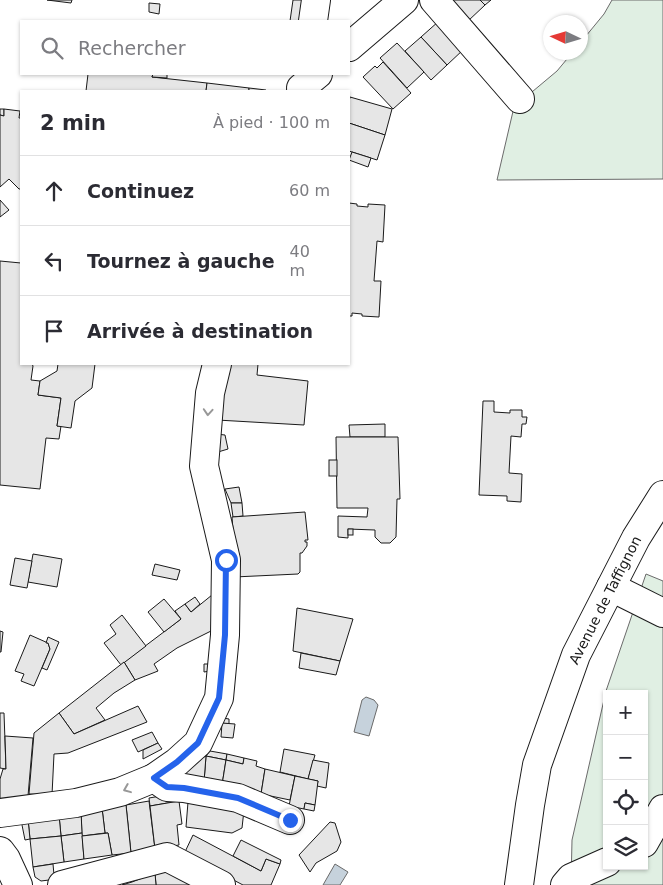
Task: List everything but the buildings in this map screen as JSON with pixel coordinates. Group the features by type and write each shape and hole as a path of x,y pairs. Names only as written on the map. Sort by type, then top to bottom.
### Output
{"street":[{"path":"312,20 316,0"},
{"path":"350,46 403,0"},
{"path":"434,0 520,99"},
{"path":"0,813 76,803 120,792 154,778 177,762 198,743 219,698 225,635 226,560 204,466 210,392 217,365"},
{"name":"Avenue de Taffignon","path":"520,885 537,765 576,655 636,538 663,495"},
{"path":"611,587 663,613"},
{"path":"154,778 167,787 184,788 238,798 290,820"},
{"path":"648,837 663,809"},
{"path":"648,842 663,836"},
{"path":"0,851 6,859 18,885"},
{"path":"62,885 168,857 221,885"},
{"path":"565,885 571,878 603,864"}],"green space":[{"path":"612,0 663,0 663,179 497,180 514,107 557,71 566,60 588,60 588,33 604,14"},
{"path":"646,574 663,581 663,885 571,885 572,840 603,704 603,870 648,870 648,690 606,690"}],"shaded area":[{"path":"366,697 374,700 378,705 369,736 354,732 362,700"},
{"path":"335,864 348,872 340,885 323,885"}],"route":[{"path":"226,560 225,635 219,698 198,743 177,762 154,778 167,787 184,788 238,798 290,820"}]}
